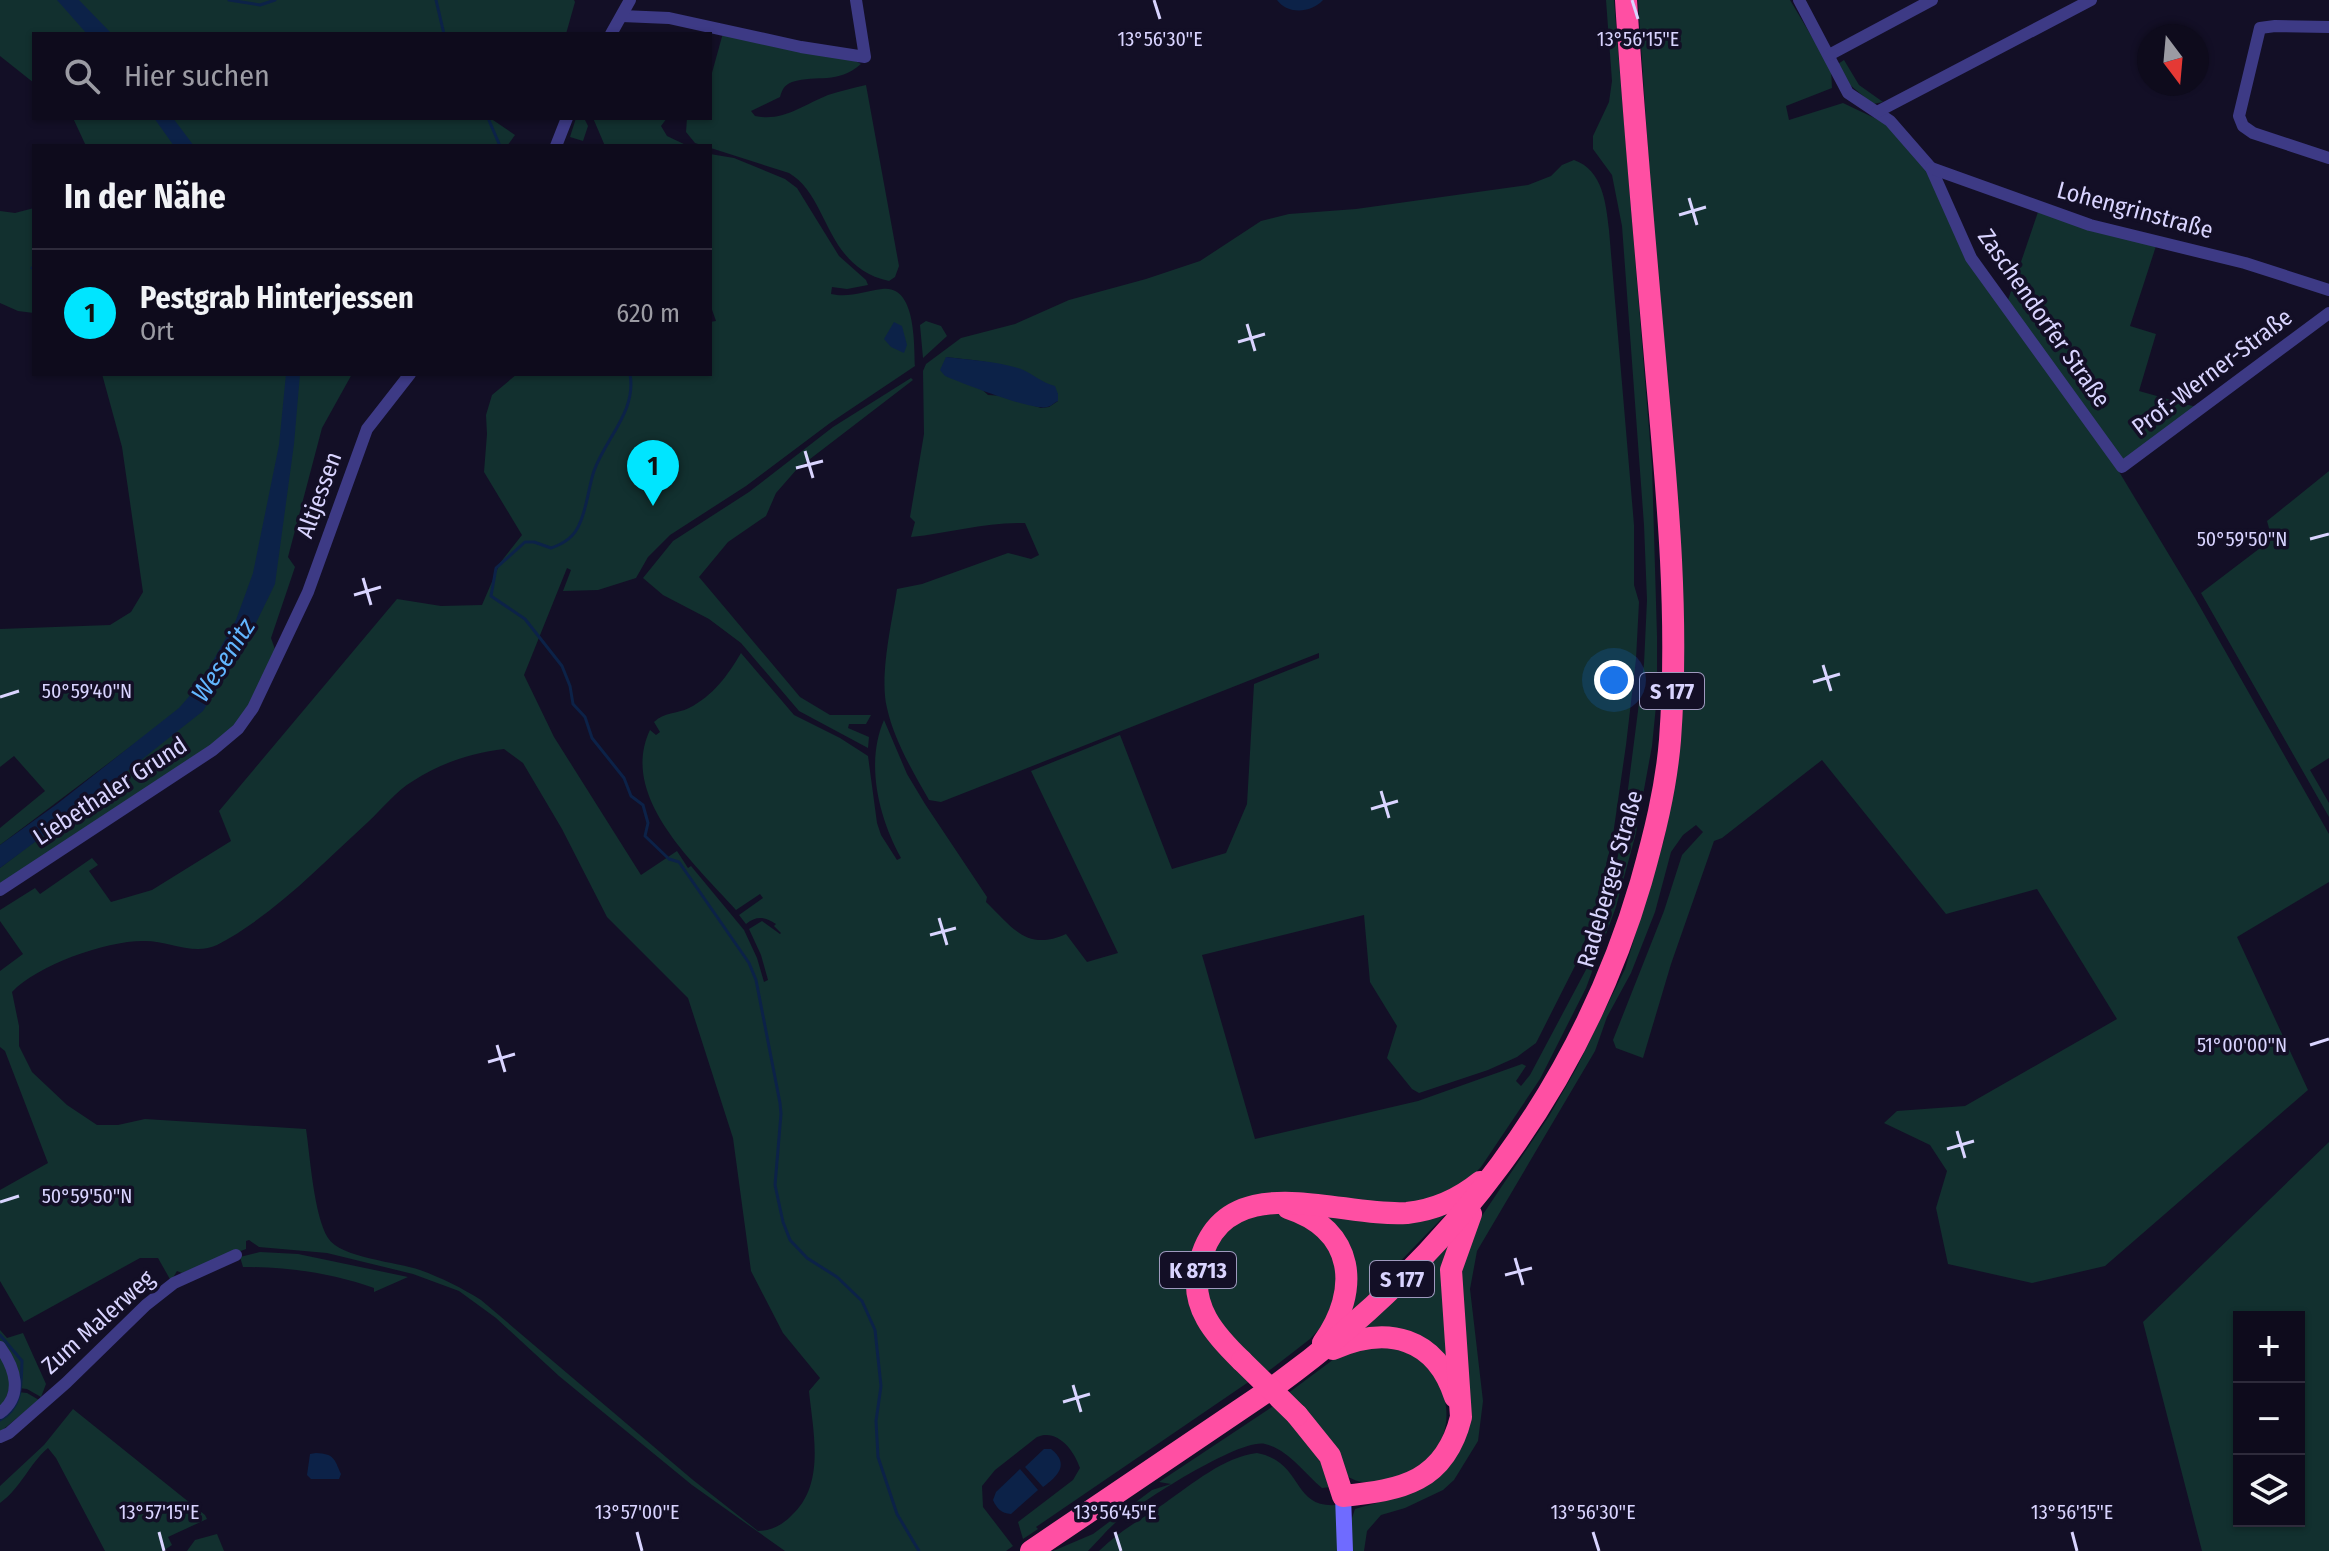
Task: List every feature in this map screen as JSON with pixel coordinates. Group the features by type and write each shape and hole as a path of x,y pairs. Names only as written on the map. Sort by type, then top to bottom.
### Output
{"highway":[{"name":"Radeberger Straße","path":"1500,1166 1563,1071 1606,985 1625,934 1653,839 1668,755 1674,644 1665,464 1626,0"},
{"name":"S 177","path":"1038,1546 1310,1360 1389,1293 1500,1166"},
{"path":"1269,1203 1310,1203 1391,1213 1425,1210 1465,1193 1500,1166"},
{"path":"1343,1496 1400,1487 1422,1478 1448,1452 1459,1427 1462,1404 1451,1270 1465,1224 1483,1188"},
{"path":"1269,1203 1305,1213 1319,1221 1344,1257 1345,1302 1326,1339 1310,1360"},
{"name":"K 8713","path":"1269,1203 1234,1214 1215,1230 1202,1253 1196,1279 1203,1314 1216,1335 1297,1415 1330,1456 1343,1496"},
{"path":"1310,1360 1364,1337 1402,1339 1423,1349 1439,1363 1452,1387 1459,1427"}],"street":[{"path":"612,32 630,0"},
{"path":"622,16 669,18 801,47 865,57 856,0"},
{"name":"Zaschendorfer Straße","path":"1799,0 1848,93 1890,121 1931,168 1971,258 2122,467"},
{"path":"1829,55 1932,0"},
{"path":"1877,112 2091,0"},
{"path":"2329,27 2260,28 2239,116 2243,126 2253,133 2329,158"},
{"path":"557,144 566,120"},
{"name":"Lohengrinstraße","path":"1931,168 2090,225 2245,263 2329,290"},
{"name":"Prof.-Werner-Straße","path":"2122,467 2329,313"},
{"name":"Altjessen","path":"286,641 308,592 367,429 408,376"},
{"name":"Liebethaler Grund","path":"0,890 213,750 238,729 253,708 286,641"},
{"name":"Zum Malerweg","path":"0,1437 9,1433 66,1383 146,1305 174,1283 236,1255"},
{"path":"0,1347 11,1365 15,1389 10,1404 0,1413"},
{"name":"K 8713","path":"1343,1496 1345,1551"}],"green space":[{"path":"0,0 575,2 567,32 32,32 32,81 0,56"},
{"path":"1606,0 1614,0 1652,466 1657,636 1657,696 1652,746 1636,833 1616,907 1586,988 1540,1079 1481,1167 1460,1188 1427,1202 1245,1202 1191,1271 1250,1381 1036,1527 1038,1529 1023,1539 1018,1522 1073,1480 1080,1468 1064,1442 1051,1436 1037,1437 995,1470 982,1486 983,1507 1013,1546 1006,1551 785,1551 692,1485 559,1376 496,1318 459,1291 413,1274 327,1253 259,1247 249,1240 246,1241 246,1249 182,1273 177,1271 171,1281 158,1258 140,1258 24,1322 0,1281 0,1190 48,1163 5,1051 0,1047 0,971 23,954 0,921 0,910 35,888 40,894 92,858 98,865 89,871 111,902 152,890 231,841 219,811 397,599 441,606 482,605 500,563 522,535 484,472 486,415 492,395 515,376 712,376 712,322 716,321 712,310 712,154 734,158 785,179 797,188 839,256 868,285 847,289 832,287 831,294 851,295 882,289 893,290 901,296 911,317 915,366 830,423 746,486 670,535 648,557 636,578 598,590 563,591 571,570 567,568 524,675 554,737 641,875 677,851 688,868 691,866 744,930 764,982 768,980 761,955 749,929 762,921 781,933 774,926 776,924 768,920 757,918 746,924 739,915 763,898 760,894 736,910 666,828 644,780 643,755 650,730 656,735 660,732 654,722 662,716 689,708 713,691 741,653 794,715 868,756 877,823 897,860 901,858 886,826 875,772 878,737 884,720 907,774 987,897 986,902 1012,928 1030,938 1052,939 1066,934 1087,962 1118,953 1031,771 1120,735 1172,869 1226,853 1247,804 1254,684 1319,658 1319,653 941,802 929,800 899,744 885,695 887,649 897,589 922,584 1008,553 1031,559 1039,555 1025,523 911,537 915,522 910,517 924,434 923,371 926,364 961,338 1015,324 1069,300 1200,261 1261,221 1289,214 1356,209 1528,185 1551,176 1562,165 1574,160 1591,172 1601,189 1609,230 1634,525 1634,585 1639,602 1636,659 1613,835 1598,902 1578,960 1536,1043 1517,1057 1488,1070 1419,1093 1412,1089 1387,1058 1397,1026 1370,982 1364,915 1202,955 1255,1139 1418,1101 1522,1064 1526,1066 1516,1081 1521,1086 1530,1075 1589,964 1608,904 1622,836 1644,664 1647,600 1644,525 1622,226 1612,175 1593,149 1593,136 1609,102 1612,81","holes":["946,357 993,363 1030,376 1058,394 1058,401 1041,408 1004,396 988,395","504,749 523,763 562,829 607,917 688,998 733,1138 751,1271 783,1333 820,1378 809,1391 815,1457 809,1489 791,1516 772,1529 758,1531 693,1480 481,1300 420,1270 357,1255 334,1245 319,1215 306,1129 145,1119 118,1125 97,1125 67,1105 32,1072 19,1046 19,1026 12,992 38,972 74,956 130,942 145,941 199,949 217,945 277,904 407,785 434,769 480,753"]},
{"path":"1638,0 1790,0 1831,69 1832,88 1786,106 1789,120 1843,103 1883,122 1900,137 1925,169 1969,260 2115,465 2195,598 2329,834 2329,882 2237,937 2308,1090 2105,1266 2032,1283 1948,1264 1936,1208 1947,1171 1930,1145 1884,1123 1897,1111 1965,1106 2117,1019 2037,889 1946,914 1822,760 1714,841 1671,964 1643,1058 1616,1048 1613,1040 1664,911 1682,855 1703,832 1696,825 1683,835 1671,852 1655,912 1631,973 1607,1017 1595,1051 1477,1251 1470,1289 1483,1401 1478,1441 1454,1480 1443,1490 1405,1508 1381,1515 1367,1531 1364,1551 1351,1551 1351,1521 1355,1509 1424,1485 1457,1455 1458,1305 1463,1244 1549,1116 1576,1069 1625,969 1664,840 1672,796 1650,181"},
{"path":"723,33 852,59 861,64 844,75 792,82 784,88 780,97 751,111 755,116 784,115 828,95 866,85 899,266 895,277 889,281 868,273 852,262 830,231 813,198 789,173 712,148 712,144 695,143 686,132 687,120 712,120 712,73"},
{"path":"1844,60 1859,85 1883,102 1873,104 1850,85 1838,64"},
{"path":"74,120 493,120 515,135 508,144 85,144"},
{"path":"575,120 585,120 588,126 583,141 570,137"},
{"path":"594,120 666,120 661,126 667,136 684,144 604,144"},
{"path":"32,209 32,313 18,311 0,303 0,211 15,213"},
{"path":"2038,212 2156,246 2130,326 2156,334 2139,391 2196,407 2124,461 2007,303"},
{"path":"926,321 941,326 947,336 923,358 920,325"},
{"path":"103,376 351,376 322,428 288,557 295,567 271,638 276,652 250,705 235,725 211,746 0,885 0,868 139,761 134,744 0,845 0,828 45,791 14,756 0,767 0,629 110,625 131,612 143,592 122,447"},
{"path":"911,378 913,380 797,469 776,493 766,516 728,542 699,577 800,697 830,715 871,715 866,724 849,724 848,728 869,737 868,748 799,711 741,643 709,619 663,595 643,578 673,541 749,492 833,427"},
{"path":"2329,471 2329,758 2310,770 2329,803 2329,817 2201,593 2272,539 2267,521"},
{"path":"2329,1142 2329,1551 2202,1551 2143,1322"},
{"path":"1310,1208 1446,1214 1387,1275 1385,1286 1341,1326 1354,1287"},
{"path":"1281,1212 1298,1218 1331,1248 1341,1285 1323,1325 1266,1373 1232,1339 1209,1306 1205,1275 1218,1239 1237,1220"},
{"path":"1451,1240 1449,1368 1358,1333 1435,1260"},
{"path":"260,1252 298,1254 408,1277 374,1292 374,1288 326,1275 243,1267 240,1257"},
{"path":"0,1330 7,1338 23,1333 46,1384 41,1397 19,1388 12,1357 0,1341"},
{"path":"1370,1344 1409,1351 1424,1361 1438,1381 1447,1416 1438,1446 1416,1469 1382,1481 1368,1482 1347,1476 1287,1394 1334,1359"},
{"path":"0,1354 7,1368 9,1387 0,1408"},
{"path":"18,1392 39,1400 0,1432 0,1418"},
{"path":"1275,1405 1323,1458 1331,1487 1322,1488 1274,1447 1252,1445 1212,1462 1143,1503 1114,1524 1088,1551 1053,1551 1093,1534 1152,1490 1171,1484 1159,1482"},
{"path":"73,1409 207,1519 168,1537 172,1545 163,1551 105,1551 48,1448 0,1503 0,1486 44,1445"},
{"path":"1257,1453 1283,1465 1311,1499 1336,1505 1339,1551 1099,1551 1209,1472 1232,1460"},
{"path":"217,1534 224,1551 187,1551 195,1540"}],"water":[{"path":"57,0 79,0 110,32 85,32"},
{"path":"1277,0 1323,0 1306,10 1293,10"},
{"path":"155,120 174,120 192,144 173,144"},
{"path":"894,322 902,326 907,345 904,353 891,347 884,339"},
{"path":"946,357 993,362 1021,369 1055,386 1058,401 1048,407 1039,407 1013,401 945,376 940,370"},
{"name":"Wesenitz","path":"286,376 300,376 275,584 253,629 203,711 0,868 0,845 179,708 200,684 236,620 253,573 279,445"},
{"path":"1044,1449 1051,1449 1057,1454 1061,1465 1053,1479 1043,1487 1025,1467"},
{"path":"310,1454 333,1458 341,1474 339,1479 311,1479 307,1475"},
{"path":"1020,1469 1038,1490 1011,1514 1005,1513 993,1500 996,1492"}],"waterway":[{"path":"229,0 260,5 275,0"},
{"path":"436,0 444,32"},
{"path":"489,120 499,144"},
{"path":"630,376 625,413 594,471 577,529 568,540 551,548 525,542 496,568 491,596 525,619 562,666 573,704 585,717 592,738 624,778 631,796 643,805 648,823 645,836 669,859 679,862 749,963 756,980 780,1103 775,1185 783,1222 790,1240 807,1258 837,1277 862,1301 875,1330 881,1386 876,1421 878,1457 897,1514 919,1551"},
{"path":"0,1335 22,1361 17,1402 0,1420"}],"place":[{"name":"Pestgrab Hinterjessen","path":"653,506"}]}
